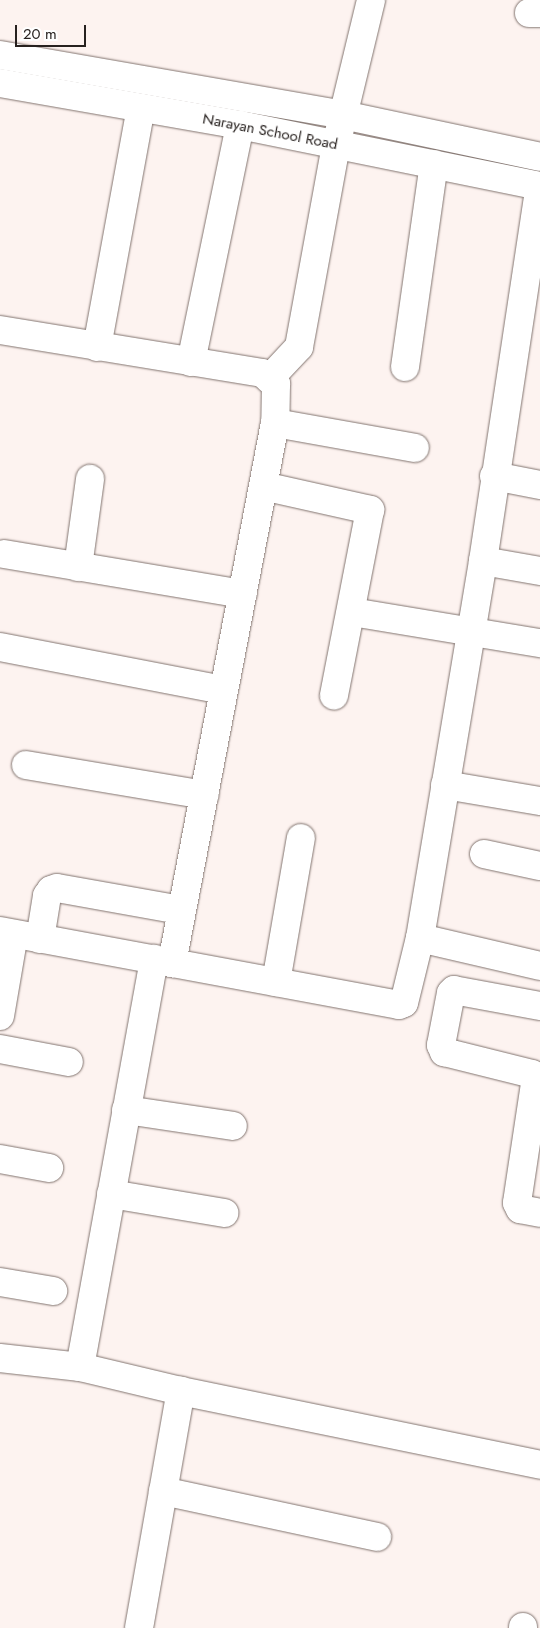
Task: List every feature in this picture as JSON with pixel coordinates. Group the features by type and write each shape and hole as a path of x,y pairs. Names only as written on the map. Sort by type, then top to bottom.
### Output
{"street":[{"path":"269,379 299,347 336,145 371,0"},
{"path":"0,55 343,115 540,156"},
{"name":"Narayan School Road","path":"0,83 240,126 540,186"},
{"path":"97,347 141,108"},
{"path":"191,362 240,126"},
{"path":"405,368 434,164"},
{"path":"18,935 399,1005 404,1003 407,998 420,938 483,561 494,476 540,186"},
{"path":"0,330 262,373 276,384 275,424 223,690 205,795 181,910 163,961 126,1110 80,1367"},
{"path":"275,424 415,448"},
{"path":"494,476 540,484"},
{"path":"78,567 90,479"},
{"path":"263,486 370,510 352,612 334,696"},
{"path":"4,554 243,594"},
{"path":"483,561 540,571"},
{"path":"352,612 540,644"},
{"path":"0,647 223,690"},
{"path":"26,765 205,795"},
{"path":"445,785 540,801"},
{"path":"276,982 301,838"},
{"path":"484,854 540,866"},
{"path":"0,1016 18,935 51,890 57,888 181,910"},
{"path":"420,938 540,966"},
{"path":"540,1006 454,990 451,993 440,1044 444,1052 532,1074 536,1082 535,1116 517,1203 520,1209 540,1213"},
{"path":"0,1049 69,1062"},
{"path":"126,1110 233,1126"},
{"path":"0,1159 49,1168"},
{"path":"111,1194 224,1213"},
{"path":"0,1282 54,1291"},
{"path":"0,1358 80,1367 181,1391 540,1465"},
{"path":"139,1628 181,1391"},
{"path":"163,1491 377,1537"}]}
